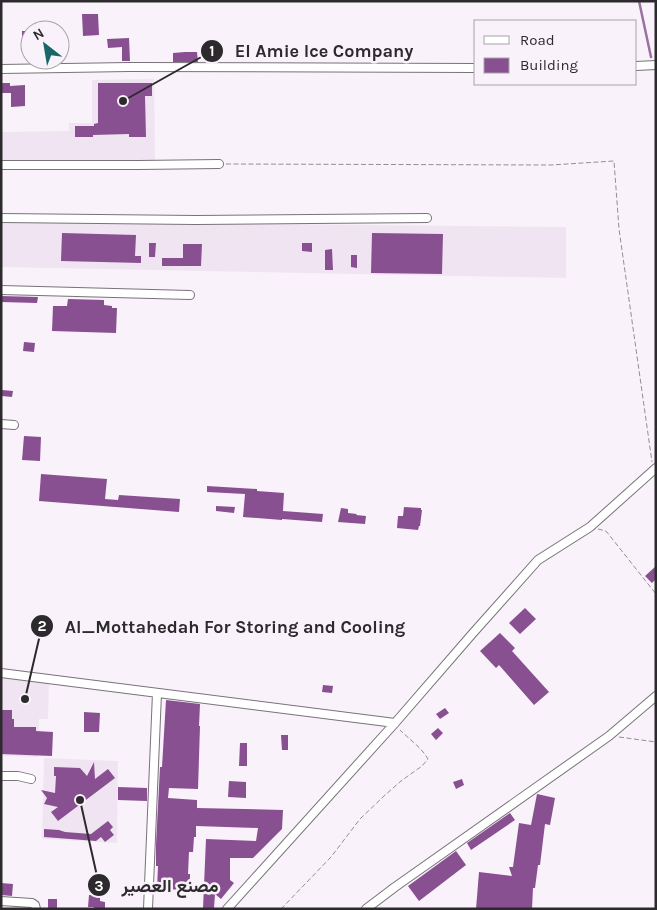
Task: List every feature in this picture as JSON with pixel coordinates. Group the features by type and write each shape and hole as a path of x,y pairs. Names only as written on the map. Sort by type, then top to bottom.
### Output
{"street":[{"path":"637,66 656,64"},
{"path":"1,70 129,67 474,68"},
{"path":"1,165 219,164"},
{"path":"1,218 196,220 427,218"},
{"path":"1,290 190,294"},
{"path":"1,424 14,425"},
{"path":"227,909 395,724 538,560 590,527 654,469"},
{"path":"1,673 395,724"},
{"path":"148,909 157,693"},
{"path":"366,909 609,736 656,696"},
{"path":"1,776 18,776 31,779"},
{"path":"1,901 32,903 36,909"}],"path":[{"path":"219,164 551,165 614,161 619,229 654,469"},
{"path":"590,527 606,531 656,594"},
{"path":"281,909 331,857 360,820 384,796 428,759 423,751 395,724"},
{"path":"609,736 656,742"}],"shaded area":[{"path":"154,79 155,162 1,164 1,132 69,131 69,123 92,123 92,80"},
{"path":"1,221 566,227 566,278 1,267"},
{"path":"1,677 49,680 48,719 39,719 38,757 1,756"},
{"path":"44,758 118,761 117,843 42,839"}],"building":[{"path":"82,14 98,14 99,35 83,36"},
{"path":"129,38 130,61 122,61 122,47 108,48 107,39"},
{"path":"197,52 198,62 173,62 173,53"},
{"path":"1,83 10,83 10,86 25,85 25,106 11,107 11,93 1,93"},
{"path":"98,83 152,83 152,96 145,96 146,137 129,137 129,134 75,137 75,126 94,126 94,124 98,123"},
{"path":"62,233 136,235 135,256 141,256 141,263 61,261"},
{"path":"372,233 443,234 442,274 371,273"},
{"path":"149,243 156,243 155,257 149,257"},
{"path":"302,243 312,243 312,252 302,251"},
{"path":"183,244 202,244 201,266 162,266 162,258 183,258"},
{"path":"332,249 333,270 325,270 325,250"},
{"path":"351,255 357,255 357,268 351,267"},
{"path":"1,296 38,297 37,303 1,302"},
{"path":"68,299 104,300 104,305 117,308 116,333 52,331 53,306 67,306"},
{"path":"24,342 35,343 34,352 23,351"},
{"path":"2,390 13,391 12,397 2,396"},
{"path":"24,436 41,437 40,461 22,460"},
{"path":"41,474 107,479 105,499 118,500 119,495 180,499 179,512 39,501"},
{"path":"207,486 257,489 257,491 284,493 283,511 323,514 322,522 243,517 245,494 207,492"},
{"path":"216,506 235,507 234,513 216,511"},
{"path":"404,507 421,508 418,530 397,528 398,516 403,516"},
{"path":"341,508 348,509 348,513 366,516 365,524 338,522"},
{"path":"656,566 656,579 652,583 645,576"},
{"path":"525,608 536,619 520,634 509,623"},
{"path":"500,633 515,648 512,651 549,692 534,705 499,665 496,668 480,651"},
{"path":"323,685 333,686 332,693 322,692"},
{"path":"166,700 200,704 198,789 169,788 168,798 197,800 197,808 283,810 282,829 253,858 230,858 230,880 234,883 221,899 215,894 214,908 203,908 206,839 256,841 258,828 196,826 193,852 189,852 188,874 190,874 190,890 157,889 158,866 156,866 156,844"},
{"path":"445,708 449,713 440,719 436,714"},
{"path":"1,710 12,710 14,727 36,727 36,731 53,732 52,756 1,754"},
{"path":"84,712 100,713 99,732 84,732"},
{"path":"438,728 443,733 436,740 431,734"},
{"path":"281,735 288,735 288,750 282,750"},
{"path":"240,743 247,743 247,766 239,766"},
{"path":"94,762 95,779 108,769 115,778 58,821 51,812 58,807 44,804 47,798 41,790 55,793 56,776 54,776 54,767 80,768 87,776"},
{"path":"462,779 464,785 456,789 453,782"},
{"path":"229,781 246,782 246,798 228,797"},
{"path":"118,787 147,788 147,801 118,800"},
{"path":"537,794 555,798 550,825 545,824 540,865 538,865 535,888 533,888 532,909 476,909 479,872 512,876 509,867 513,867 519,823 531,825"},
{"path":"510,813 515,820 471,850 467,843"},
{"path":"108,821 113,827 110,830 114,835 105,842 101,837 96,841 44,837 44,829 91,834"},
{"path":"456,851 466,865 419,901 408,886"},
{"path":"1,883 13,884 12,896 1,895"},
{"path":"89,895 100,895 100,901 105,902 105,909 88,907"},
{"path":"48,899 57,899 57,909 48,909"}],"waterway":[{"path":"639,1 651,57"}],"place":[{"name":"El Amie Ice Company","path":"123,101"},
{"name":"Al_Mottahedah For Storing and Cooling","path":"25,699"},
{"name":"مصنع العصير","path":"80,800"}]}
